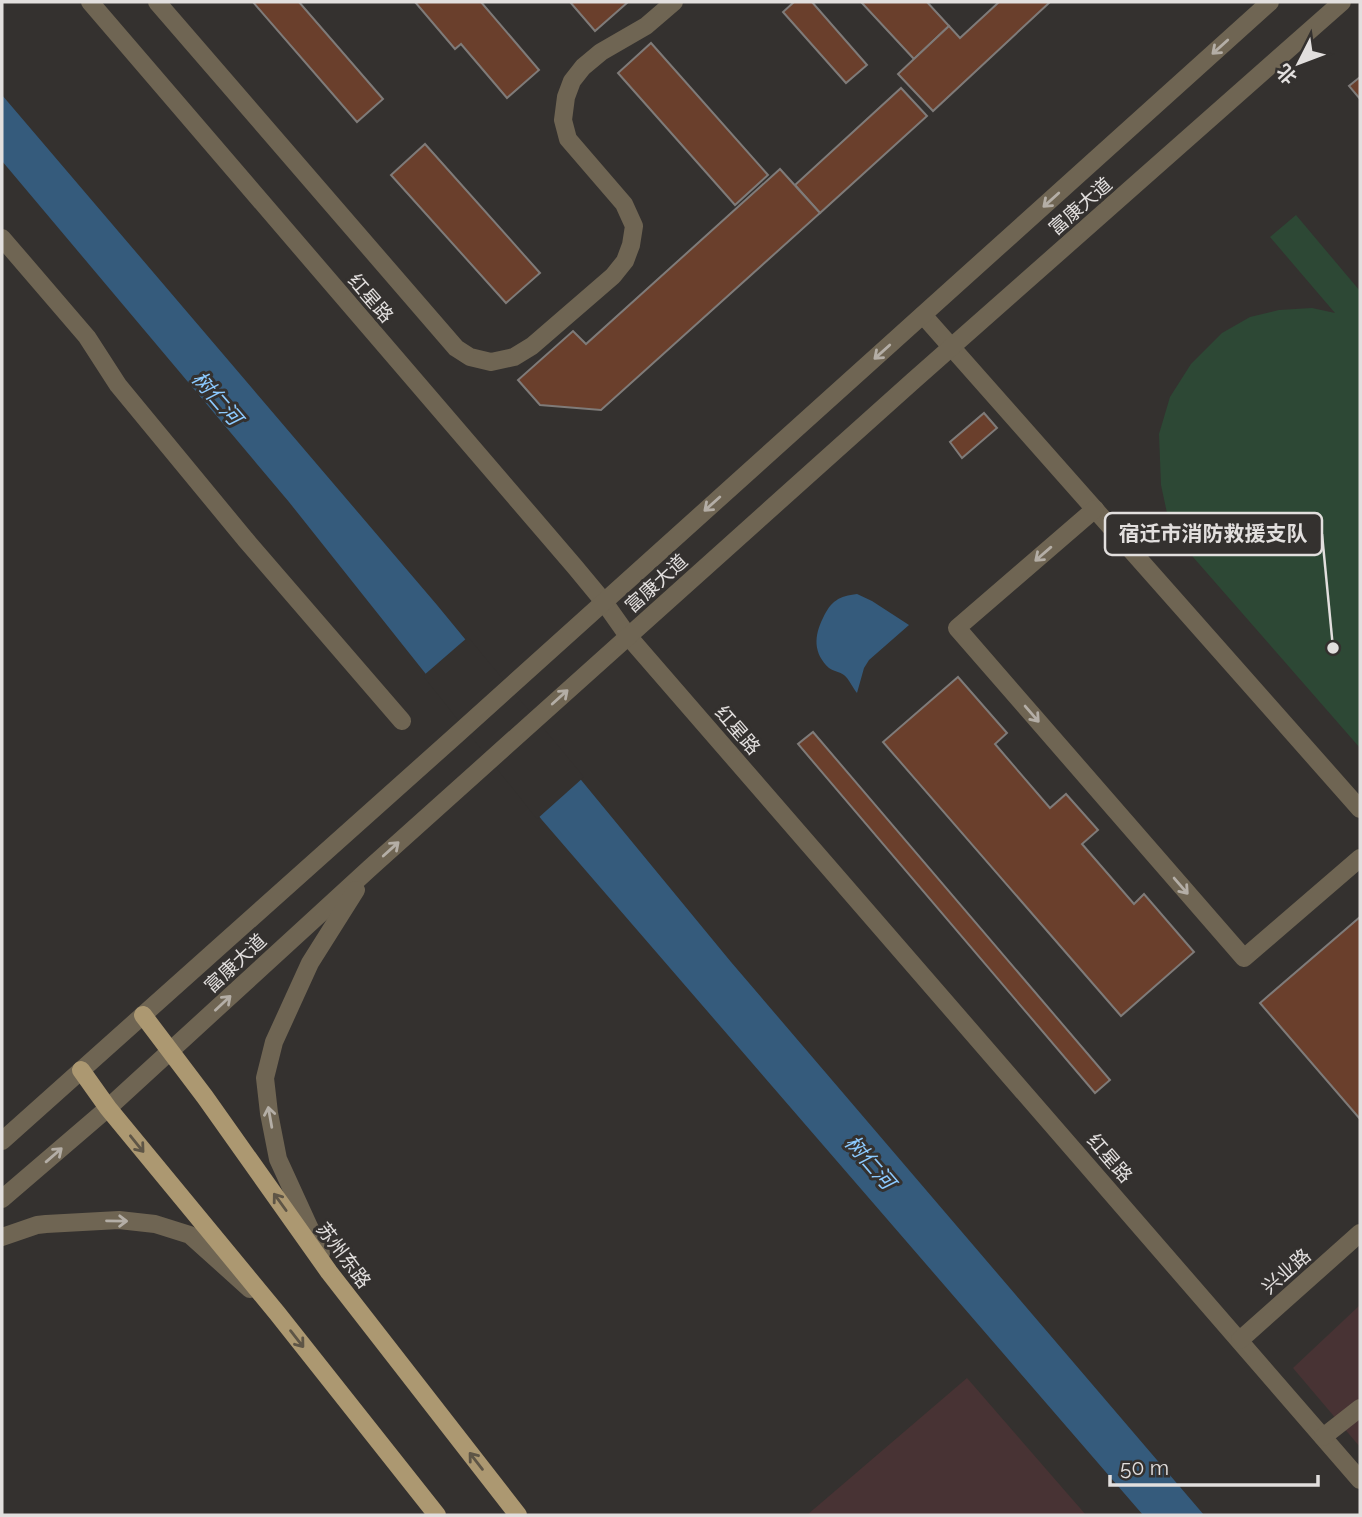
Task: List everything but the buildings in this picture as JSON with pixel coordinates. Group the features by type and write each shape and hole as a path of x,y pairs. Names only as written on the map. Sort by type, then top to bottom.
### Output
{"main road":[{"name":"苏州东路","path":"143,1014 329,1272 518,1515"},
{"path":"81,1070 108,1108 277,1313 437,1515"}],"street":[{"name":"红星路","path":"90,2 604,602 628,636 1360,1480"},
{"path":"157,2 456,348 470,357 491,362 514,357 532,346 613,276 625,261 634,226 624,204 568,139 563,120 566,97 572,80 583,67 601,52 646,26 674,2"},
{"name":"富康大道","path":"2,1141 1270,2"},
{"name":"富康大道","path":"2,1199 108,1108 370,868 951,347 1342,2"},
{"path":"2,237 87,337 118,385 402,720"},
{"path":"923,315 1360,809"},
{"path":"1095,509 957,628 1244,958 1360,858"},
{"path":"329,1272 278,1159 265,1079 274,1042 310,962 370,868"},
{"path":"2,1237 46,1224 119,1220 155,1224 190,1235 277,1313"},
{"name":"兴业路","path":"1240,1340 1360,1233"},
{"path":"1323,1437 1360,1408"}],"shaded area":[{"path":"1360,1305 1360,1447 1293,1368"},
{"path":"967,1378 1086,1515 807,1515"}],"green space":[{"path":"1296,215 1360,291 1360,748 1179,541 1167,513 1161,485 1159,434 1170,397 1191,364 1222,333 1250,317 1279,310 1312,308 1335,313 1270,237"}],"water":[{"name":"树仁河","path":"2,95 437,605 731,962 1204,1515 1143,1515 542,820 289,502 2,161"},
{"path":"857,594 909,625 869,660 857,693 844,675 824,662 818,650 817,638 829,607 840,598"}],"pier":[{"path":"468,637 584,777 537,819 423,676"}],"place":[{"name":"宿迁市消防救援支队","path":"1333,648"}]}
